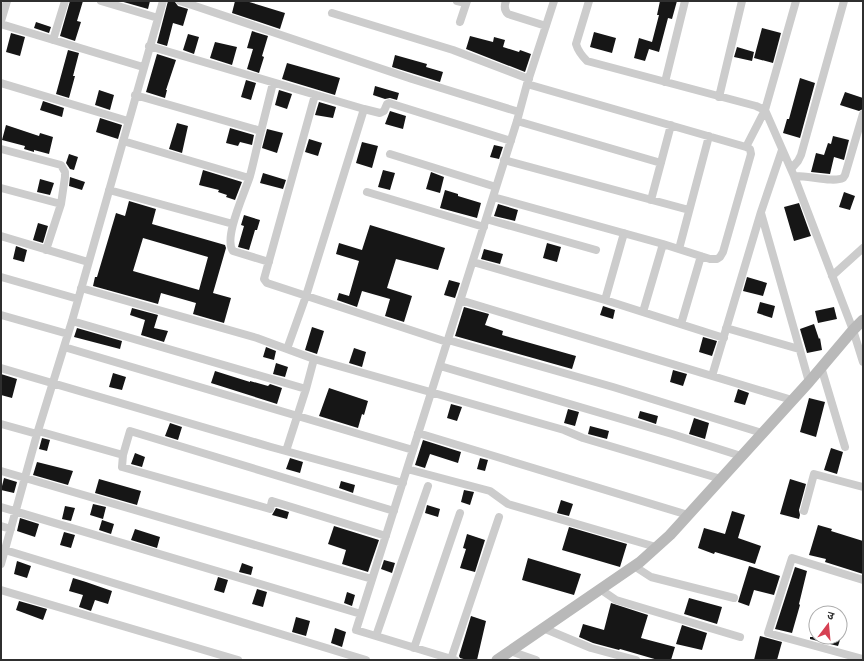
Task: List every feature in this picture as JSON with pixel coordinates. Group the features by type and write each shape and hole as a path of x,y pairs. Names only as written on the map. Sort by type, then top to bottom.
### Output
{"street":[{"path":"7,1 1,22 53,40 143,67"},
{"path":"53,40 65,1"},
{"path":"101,1 158,18"},
{"path":"1,564 37,432 54,383 163,1"},
{"path":"180,1 412,79 519,112"},
{"path":"457,1 467,2 460,22"},
{"path":"506,1 504,7 505,12 508,14 546,26"},
{"path":"500,517 453,659 356,630 554,1"},
{"path":"589,1 576,44 577,49 587,61 756,106 765,110 792,172 853,330 863,362"},
{"path":"665,82 685,1"},
{"path":"719,97 742,1"},
{"path":"746,147 765,110 796,1"},
{"path":"792,172 801,155 844,1"},
{"path":"332,13 453,50 528,81 746,147 750,149 751,154 723,252 717,259 701,256 493,197"},
{"path":"149,46 364,109 382,113 389,103 511,141"},
{"path":"1,82 128,121"},
{"path":"269,262 233,251 230,244 233,224 249,178 273,83"},
{"path":"135,95 261,131"},
{"path":"315,95 264,279 267,283 448,341 613,387 762,433"},
{"path":"287,350 306,296 364,109"},
{"path":"792,172 801,175 836,180 843,178 863,114"},
{"path":"517,121 661,163"},
{"path":"651,200 671,125"},
{"path":"679,249 709,136"},
{"path":"123,141 249,178"},
{"path":"1,149 61,165 65,172 61,204 46,250"},
{"path":"712,376 761,212 782,150"},
{"path":"390,154 496,187"},
{"path":"504,160 689,210"},
{"path":"1,188 61,204"},
{"path":"109,190 233,224"},
{"path":"367,192 596,250"},
{"path":"761,212 809,382"},
{"path":"605,300 624,234"},
{"path":"1,236 88,262"},
{"path":"643,312 663,244"},
{"path":"832,276 863,248"},
{"path":"681,324 701,256"},
{"path":"473,262 605,300 724,338"},
{"path":"1,277 78,298"},
{"path":"81,288 257,338 314,359 432,391 721,479"},
{"path":"460,300 792,400"},
{"path":"1,315 68,334"},
{"path":"496,660 634,566 656,548 670,535 721,479 863,320"},
{"path":"72,321 306,389"},
{"path":"726,328 799,349"},
{"path":"64,347 413,450"},
{"path":"286,451 314,359"},
{"path":"440,366 672,434 741,456"},
{"path":"1,368 286,451 403,483"},
{"path":"821,368 845,447"},
{"path":"1,424 122,455"},
{"path":"386,536 272,501 270,509 122,468 122,455 130,431 394,511"},
{"path":"418,433 688,515"},
{"path":"407,469 490,491 508,504 656,548"},
{"path":"1,471 372,579"},
{"path":"804,511 814,474 863,487"},
{"path":"376,636 428,486"},
{"path":"1,507 361,614"},
{"path":"414,648 460,513"},
{"path":"1,526 11,529"},
{"path":"5,550 366,660"},
{"path":"863,580 792,558 768,633 863,658"},
{"path":"634,566 651,576 734,598"},
{"path":"600,589 616,600 740,637"},
{"path":"1,590 238,660"},
{"path":"543,628 591,648 636,660"},
{"path":"510,651 536,660"}],"building":[{"path":"70,1 83,1 77,21 81,22 75,41 60,36"},
{"path":"120,1 150,1 148,9"},
{"path":"168,1 175,2 178,6 188,9 183,26 173,23 167,46 157,43"},
{"path":"235,1 246,1 285,13 280,29 232,13"},
{"path":"660,1 677,1 672,19 668,18 659,52 649,49 645,61 634,58 639,38 652,42 659,15 657,15"},
{"path":"36,22 51,27 49,33 34,28"},
{"path":"762,28 781,33 773,63 754,58"},
{"path":"252,31 268,36 259,73 247,69 253,49 247,48"},
{"path":"594,32 616,38 612,53 590,47"},
{"path":"11,33 25,37 20,56 6,52"},
{"path":"188,34 199,37 194,54 183,50"},
{"path":"470,36 493,42 494,37 505,40 503,47 519,52 520,50 531,54 525,72 466,49"},
{"path":"215,42 237,47 232,65 210,58"},
{"path":"737,47 754,52 752,61 734,57"},
{"path":"68,50 79,53 69,98 56,94"},
{"path":"157,54 176,60 166,90 165,98 146,92"},
{"path":"395,55 427,64 426,67 443,72 440,82 392,67"},
{"path":"287,63 340,78 335,95 282,79"},
{"path":"800,78 815,83 800,138 783,133 787,119 789,119"},
{"path":"246,80 256,83 251,100 241,97"},
{"path":"375,86 399,93 397,100 390,98 385,99 373,95"},
{"path":"99,90 114,95 110,110 95,105"},
{"path":"279,90 292,94 287,109 275,105"},
{"path":"845,92 863,98 863,109 859,111 840,105"},
{"path":"43,101 64,108 62,117 40,110"},
{"path":"319,102 336,107 333,118 315,115"},
{"path":"390,111 406,116 403,129 385,124"},
{"path":"100,118 122,125 118,139 96,132"},
{"path":"177,123 188,126 182,153 169,149"},
{"path":"6,125 39,136 40,133 53,137 49,154 34,150 34,152 24,149 25,146 2,140"},
{"path":"230,128 254,135 252,145 240,142 238,146 226,143"},
{"path":"267,129 283,133 277,153 262,148"},
{"path":"833,136 849,140 844,160 834,157 830,174 811,172 816,153 824,155 828,143 831,144"},
{"path":"309,139 322,143 318,156 305,152"},
{"path":"362,142 378,146 372,168 356,163"},
{"path":"494,145 503,147 499,159 490,157"},
{"path":"69,154 78,157 74,170 70,169 66,163"},
{"path":"203,170 242,182 235,200 218,192 219,190 199,185"},
{"path":"383,170 395,173 390,190 378,187"},
{"path":"431,172 444,177 440,193 426,189"},
{"path":"263,173 286,180 283,189 260,183"},
{"path":"70,177 85,182 82,190 69,186"},
{"path":"40,179 54,183 50,195 37,192"},
{"path":"445,190 458,194 458,196 481,203 477,218 440,208"},
{"path":"844,192 855,196 850,210 839,207"},
{"path":"129,201 156,209 152,224 225,245 226,248 213,293 231,298 224,323 193,314 196,303 161,293 158,304 93,286 116,213 125,216","holes":["143,238 208,257 199,290 133,271"]},
{"path":"799,203 811,236 794,241 784,207"},
{"path":"498,204 518,210 515,221 494,216"},
{"path":"244,215 260,220 257,230 255,230 249,250 238,247 244,226 241,225"},
{"path":"38,223 48,226 43,243 33,240"},
{"path":"370,225 445,248 438,270 396,259 387,288 412,296 404,322 385,316 390,299 362,291 357,307 337,300 339,293 349,296 359,261 336,254 339,243 362,250"},
{"path":"547,243 561,247 557,262 543,258"},
{"path":"16,246 27,250 24,262 13,259"},
{"path":"484,249 503,254 500,264 481,259"},
{"path":"747,277 767,283 763,296 743,291"},
{"path":"449,280 460,283 455,298 444,295"},
{"path":"760,302 775,306 772,318 757,313"},
{"path":"603,306 615,310 613,319 600,315"},
{"path":"464,307 489,314 485,325 503,331 502,335 576,356 572,369 455,336"},
{"path":"834,307 837,319 818,323 815,311"},
{"path":"132,308 158,315 154,328 168,331 164,342 141,335 145,320 130,315"},
{"path":"814,324 819,339 820,338 822,350 807,353 800,329"},
{"path":"312,327 324,331 317,354 305,350"},
{"path":"77,328 122,341 120,349 74,337"},
{"path":"703,337 717,341 712,356 699,352"},
{"path":"266,347 276,351 274,360 263,357"},
{"path":"354,348 366,352 362,367 349,363"},
{"path":"276,363 288,367 285,377 273,374"},
{"path":"673,370 687,374 683,386 670,382"},
{"path":"215,371 250,382 268,386 270,384 282,388 277,404 211,383"},
{"path":"113,373 126,377 122,390 109,387"},
{"path":"1,374 17,379 12,398 1,395"},
{"path":"329,388 368,401 358,428 319,416"},
{"path":"738,389 749,393 745,405 734,402"},
{"path":"809,398 825,402 816,437 800,432"},
{"path":"451,404 462,407 457,421 447,418"},
{"path":"568,409 579,412 575,426 564,423"},
{"path":"640,411 658,416 656,424 638,418"},
{"path":"694,418 709,423 705,439 689,434"},
{"path":"170,423 182,427 178,440 165,436"},
{"path":"590,426 609,431 607,439 588,434"},
{"path":"42,438 50,440 47,451 39,449"},
{"path":"423,440 461,452 458,463 430,454 425,468 415,465"},
{"path":"831,448 843,452 837,474 824,470"},
{"path":"135,453 145,457 142,467 131,464"},
{"path":"290,458 303,462 300,473 286,469"},
{"path":"480,458 488,460 485,471 477,469"},
{"path":"37,462 73,471 68,485 33,475"},
{"path":"4,478 17,482 14,493 1,490"},
{"path":"99,479 141,491 137,505 95,493"},
{"path":"790,479 806,484 799,510 799,519 780,514"},
{"path":"341,481 355,485 353,493 339,488"},
{"path":"464,490 474,492 470,505 461,502"},
{"path":"561,500 573,504 569,516 557,513"},
{"path":"93,504 106,507 103,519 90,515"},
{"path":"427,505 440,509 438,517 425,513"},
{"path":"65,506 75,508 71,521 62,519"},
{"path":"276,508 289,512 287,519 272,515"},
{"path":"732,511 745,515 738,538 761,546 755,564 715,552 714,554 698,548 704,528 725,534"},
{"path":"20,518 39,524 35,537 17,531"},
{"path":"102,520 114,524 111,534 99,530"},
{"path":"818,525 832,529 831,531 863,541 863,574 825,562 826,559 809,555"},
{"path":"334,526 379,540 368,572 342,564 346,550 328,544"},
{"path":"569,527 627,544 620,567 562,550"},
{"path":"135,529 160,537 157,548 131,540"},
{"path":"64,532 75,535 71,548 60,545"},
{"path":"467,534 485,540 475,572 460,568 466,549 463,548"},
{"path":"528,558 581,574 574,595 522,580"},
{"path":"384,560 395,563 392,573 381,569"},
{"path":"17,561 31,566 27,578 14,574"},
{"path":"242,563 253,567 251,575 239,572"},
{"path":"749,566 780,576 774,595 754,590 749,606 738,602"},
{"path":"795,567 807,571 792,633 775,629"},
{"path":"218,577 228,580 224,593 214,590"},
{"path":"73,578 112,591 108,604 95,600 91,611 79,607 83,595 69,591"},
{"path":"257,589 267,592 263,607 252,604"},
{"path":"347,592 355,595 352,606 344,603"},
{"path":"689,598 722,607 717,624 684,614"},
{"path":"19,601 47,609 43,620 16,610"},
{"path":"611,603 648,615 641,638 675,647 671,660 658,660 593,643 579,637 583,624 604,630"},
{"path":"471,616 486,621 477,660 467,660 460,658 459,656"},
{"path":"296,617 310,621 306,636 292,632"},
{"path":"682,625 707,633 702,650 676,644"},
{"path":"335,628 346,632 342,647 331,643"},
{"path":"760,636 782,642 777,660 754,660"}]}
